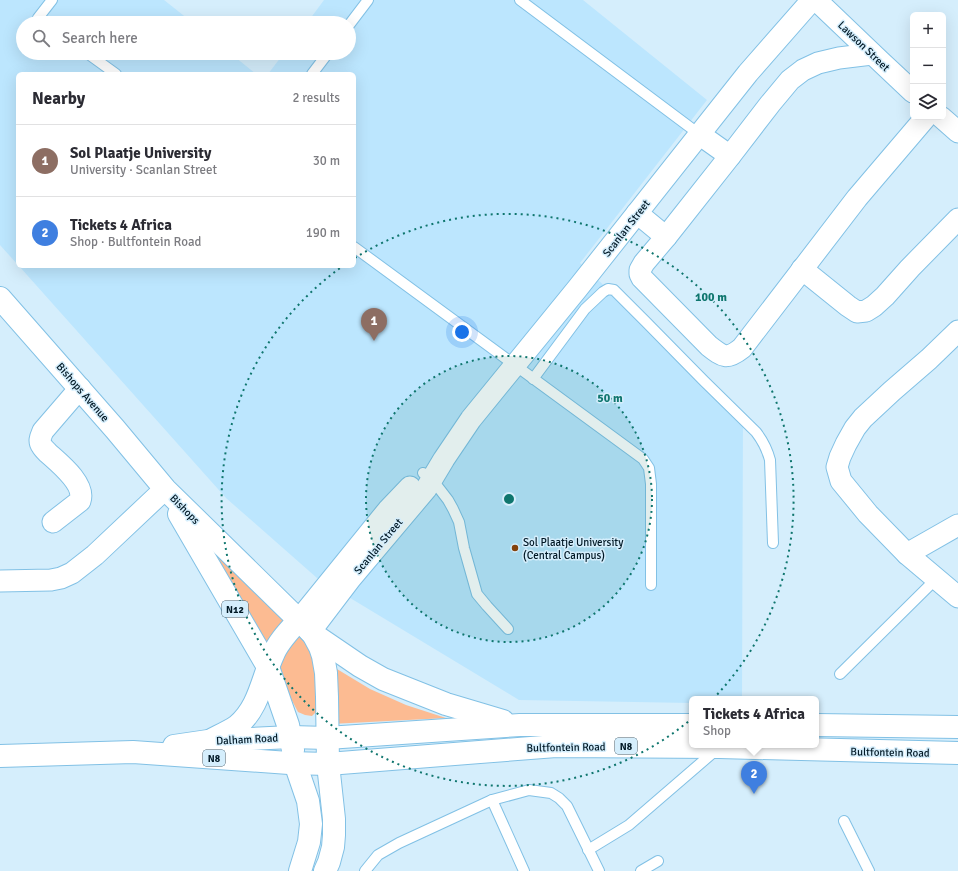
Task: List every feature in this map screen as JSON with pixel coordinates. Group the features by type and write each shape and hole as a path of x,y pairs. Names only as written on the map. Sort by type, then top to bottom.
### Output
{"main road":[{"name":"Bishops Avenue","path":"0,298 116,429 165,489"},
{"name":"Bishops","path":"165,489 307,629 320,647 326,673 328,764 334,834 331,855 326,871"},
{"name":"Bishops","path":"165,489 268,667 288,725 295,763 308,801 312,824 309,842 300,871"},
{"path":"208,741 237,726 248,714 259,695 273,654 278,646 284,638 307,629 360,666 383,679 446,704 520,726"},
{"name":"Bultfontein Road","path":"291,736 327,738 520,726 689,725"},
{"path":"819,725 958,727"},
{"name":"Dalham Road","path":"133,752 208,741 291,736"},
{"name":"Bultfontein Road","path":"295,763 328,764 556,746 689,747"},
{"name":"Bultfontein Road","path":"759,748 958,753"},
{"name":"Dalham Road","path":"0,756 133,752 295,763"}],"street":[{"name":"Scanlan Street","path":"307,629 388,510 444,459 470,419 577,290 748,72 812,0"},
{"name":"Lawson Street","path":"816,0 910,89"},
{"path":"872,54 839,58 818,63 803,70 790,80 644,263 640,270 642,278 709,346 721,355 729,356 736,353 742,348 857,198 923,120"},
{"path":"944,120 958,132"},
{"path":"699,134 730,156"},
{"path":"637,213 666,237"},
{"path":"802,269 857,312 866,310 874,306 885,296 958,219"},
{"path":"958,331 863,418 855,428 846,444 837,468 841,481 868,514 907,554 958,597"},
{"path":"53,522 80,500 81,496 73,478 41,446 40,438 43,431 80,388"},
{"path":"0,581 51,580 61,578 72,573 95,555 165,489"},
{"path":"907,554 958,525"}],"lane":[{"path":"40,16 52,0"},
{"path":"356,16 368,0"},
{"path":"520,0 699,134"},
{"path":"97,60 113,72"},
{"path":"314,72 323,60"},
{"path":"356,248 643,459 649,468 651,484 651,585"},
{"path":"533,379 585,309 603,292 608,289 614,290 704,382 756,432 763,442 768,451 770,460 773,543"},
{"path":"427,476 448,500 459,522 466,556 477,594 508,629"},
{"path":"840,674 936,579"},
{"path":"588,850 629,825 718,748"},
{"path":"365,871 378,855 399,843 492,800 529,790 551,793 567,806 598,871"},
{"path":"492,800 524,871"},
{"path":"844,821 869,871"},
{"path":"640,871 658,861"}],"shaded area":[{"path":"0,0 164,0 184,16 16,16 16,60 239,60 254,72 16,72 16,263 0,245"},
{"path":"324,0 583,0 707,100 580,263 743,416 742,696 689,696 689,703 519,700 317,578 226,498 21,268 356,268 356,72 270,72 279,60 356,60 356,16 312,16"},
{"path":"211,545 305,636 316,656 320,708 312,716 298,712"},
{"path":"327,663 370,689 406,705 446,718 331,724"}],"place":[{"name":"Sol Plaatje University","path":"374,341"},
{"name":"Sol Plaatje University (Central Campus)","path":"515,548"},
{"name":"Tickets 4 Africa","path":"754,794"}]}
